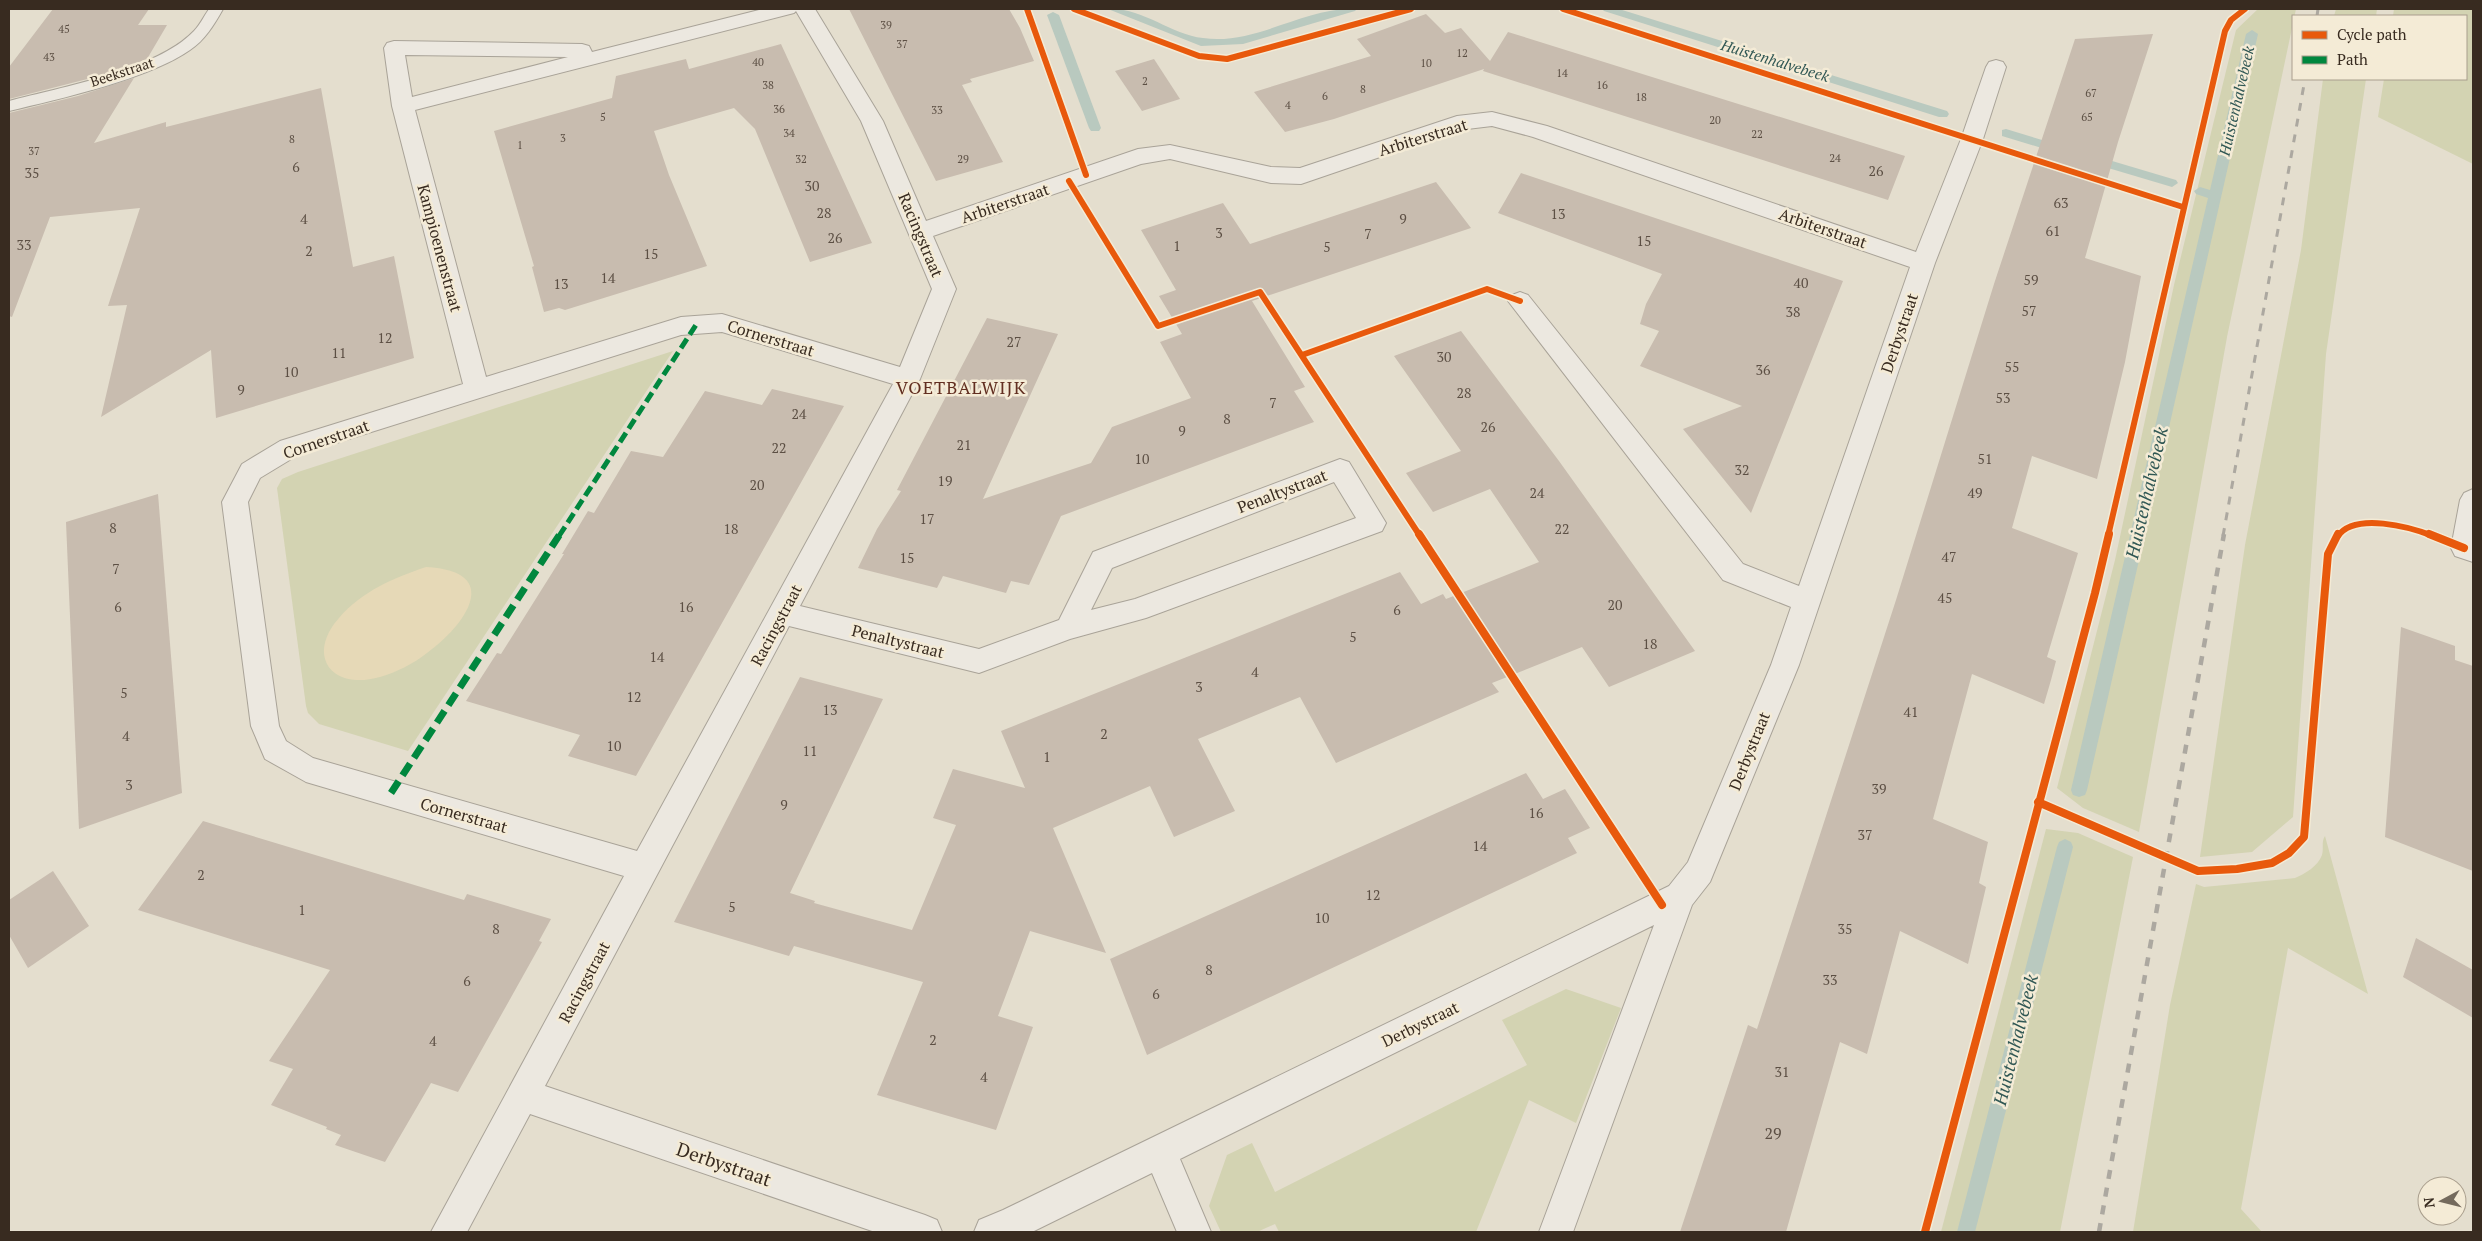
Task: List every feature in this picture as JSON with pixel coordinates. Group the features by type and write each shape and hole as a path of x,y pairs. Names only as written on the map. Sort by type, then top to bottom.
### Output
{"street":[{"name":"Kampioenenstraat","path":"403,106 786,9"},
{"name":"Racingstraat","path":"448,1232 908,380 944,289 872,121 805,9"},
{"name":"Kampioenenstraat","path":"477,389 403,106 394,48 618,52"},
{"name":"Derbystraat","path":"1556,1232 1680,896 1699,872 1785,665 1923,263 1972,138 1996,67"},
{"name":"Arbiterstraat","path":"920,232 1138,157 1170,152 1271,175 1301,176 1457,123 1492,119 1539,131 1923,263"},
{"path":"1520,301 1734,572 1807,601"},
{"name":"Cornerstraat","path":"645,868 306,769 275,750 265,726 235,502 251,472 289,448 681,326 722,323 908,380"},
{"name":"Penaltystraat","path":"782,613 979,660 1069,628 1136,610 1373,523 1340,469 1102,560 1069,628"},
{"path":"2473,500 2464,548 2473,551"},
{"name":"Derbystraat","path":"991,1232 1010,1225 1160,1152 1680,896"},
{"name":"Derbystraat","path":"522,1095 924,1232"},
{"path":"1160,1152 1194,1232"}],"lane":[{"name":"Beekstraat","path":"9,106 148,66 180,50 198,35 216,9"}],"green space":[{"path":"2258,9 2296,9 2295,15 2292,15 2292,28 2227,337 2139,832 2083,808 2057,788 2115,560 2174,285 2236,30"},
{"path":"2336,9 2377,9 2376,15 2334,15"},
{"path":"2394,9 2473,9 2473,164 2378,117 2384,80 2467,80 2467,15 2393,15"},
{"path":"2323,80 2366,80 2326,354 2293,817 2252,852 2200,857 2245,545 2301,250"},
{"path":"673,351 408,751 319,724 308,713 306,706 277,488 282,479 298,472"},
{"path":"2046,829 2078,833 2133,857 2060,1232 1941,1232"},
{"path":"2325,836 2368,994 2288,948 2241,1209 2262,1232 2133,1232 2170,1005 2196,884 2204,887 2295,878 2307,872 2318,863 2322,855"},
{"path":"1566,989 1621,1008 1576,1123 1529,1100 1476,1232 1279,1232 1275,1224 1257,1232 1221,1232 1209,1206 1227,1155 1252,1143 1275,1192 1527,1065 1502,1020"}],"sand":[{"path":"426,567 450,571 465,578 471,589 470,601 464,615 454,628 422,657 393,673 363,680 348,679 337,674 329,667 325,657 325,645 329,632 339,618 358,600 379,586"}],"building":[{"path":"53,9 149,9 138,25 167,25 147,59 107,74 9,99 9,67"},
{"path":"849,9 1009,9 1020,28 1034,61 970,79 972,82 962,85 1003,162 936,181"},
{"path":"1426,14 1445,33 1461,28 1490,61 1508,32 1905,156 1888,200 1483,71 1484,69 1334,119 1285,132 1254,92 1371,56 1357,39"},
{"path":"2153,34 2118,142 2085,258 2141,276 2125,362 2097,479 2032,456 2012,528 2078,553 2047,657 2056,661 2051,680 2044,704 1972,674 1933,819 1988,842 1979,883 1986,887 1968,964 1900,931 1867,1054 1840,1042 1786,1232 1680,1232 1748,1025 1757,1029 1896,600 1994,284 2075,39"},
{"path":"781,44 872,243 810,262 755,129 734,108 654,131 669,175 707,266 565,310 559,308 544,312 532,267 534,266 494,131 612,98 616,76 686,59 689,69"},
{"path":"1154,59 1180,99 1142,111 1115,71"},
{"path":"134,78 94,143 166,122 166,127 321,88 353,267 394,256 414,358 216,418 211,350 101,417 127,305 108,306 140,208 50,217 12,317 9,316 9,113 78,96"},
{"path":"1521,173 1843,281 1751,513 1683,429 1742,406 1640,366 1659,331 1640,324 1646,304 1662,274 1498,213"},
{"path":"1436,182 1471,228 1252,301 1305,387 1294,391 1314,422 1061,516 1029,585 1011,581 1006,593 943,576 937,588 858,568 877,529 901,491 897,490 987,318 1058,334 983,499 1091,463 1112,427 1191,398 1160,342 1182,334 1159,296 1176,290 1141,230 1223,203 1250,244"},
{"path":"1461,331 1559,461 1695,651 1609,687 1582,647 1492,683 1499,692 1336,763 1300,697 1198,739 1235,811 1174,837 1150,786 1053,828 1106,953 1030,931 998,1016 1033,1027 996,1130 877,1095 923,982 794,946 789,956 674,922 800,677 883,699 790,893 815,901 814,903 912,930 956,825 933,818 953,769 1025,788 1001,731 1400,572 1421,604 1443,594 1446,599 1539,562 1490,489 1433,512 1406,473 1461,451 1394,356"},
{"path":"772,389 844,406 636,776 568,756 580,735 466,701 497,653 501,654 564,554 562,554 588,511 594,513 631,451 663,457 705,391 762,405"},
{"path":"158,494 182,793 79,829 66,522"},
{"path":"2401,627 2455,646 2455,660 2473,666 2473,871 2385,837"},
{"path":"1526,773 1543,799 1565,789 1590,828 1568,838 1577,853 1147,1055 1110,959"},
{"path":"203,821 464,900 467,894 551,919 539,941 542,942 458,1092 431,1083 385,1162 335,1145 341,1135 326,1129 327,1127 271,1105 293,1069 269,1061 330,970 138,910"},
{"path":"53,871 89,926 28,968 9,935 9,900"},
{"path":"2416,938 2473,970 2473,1018 2403,977"}],"waterway":[{"name":"Huistenhalvebeek","path":"1114,9 1201,42 1243,40 1351,9"},
{"name":"Huistenhalvebeek","path":"1608,9 1943,114"},
{"name":"Huistenhalvebeek","path":"1053,15 1095,128"},
{"name":"Huistenhalvebeek","path":"2215,196 2252,34"},
{"name":"Huistenhalvebeek","path":"2006,133 2058,149"},
{"name":"Huistenhalvebeek","path":"2092,159 2172,183"},
{"name":"Huistenhalvebeek","path":"2200,191 2215,196"},
{"name":"Huistenhalvebeek","path":"2079,790 2215,196"},
{"name":"Huistenhalvebeek","path":"1966,1232 2065,847"}],"railway":[{"path":"2317,15 2318,9"},
{"path":"2223,536 2305,80"},
{"path":"2099,1232 2224,534"}],"marked path":[{"path":"391,793 696,325"}],"cycle path":[{"path":"1027,9 1086,175"},
{"path":"1074,9 1199,56 1227,59 1411,9"},
{"path":"1563,9 2183,207"},
{"path":"1925,1232 2095,593 2225,31 2231,20 2245,9"},
{"path":"1069,181 1158,326 1260,292 1662,905"},
{"path":"1302,355 1487,289 1520,301"},
{"path":"2038,802 2198,871 2237,869 2272,863 2289,853 2304,837 2328,554 2339,533 2360,525 2385,523 2413,529 2464,548"}],"district":[{"name":"VOETBALWIJK","path":"961,388"}]}
